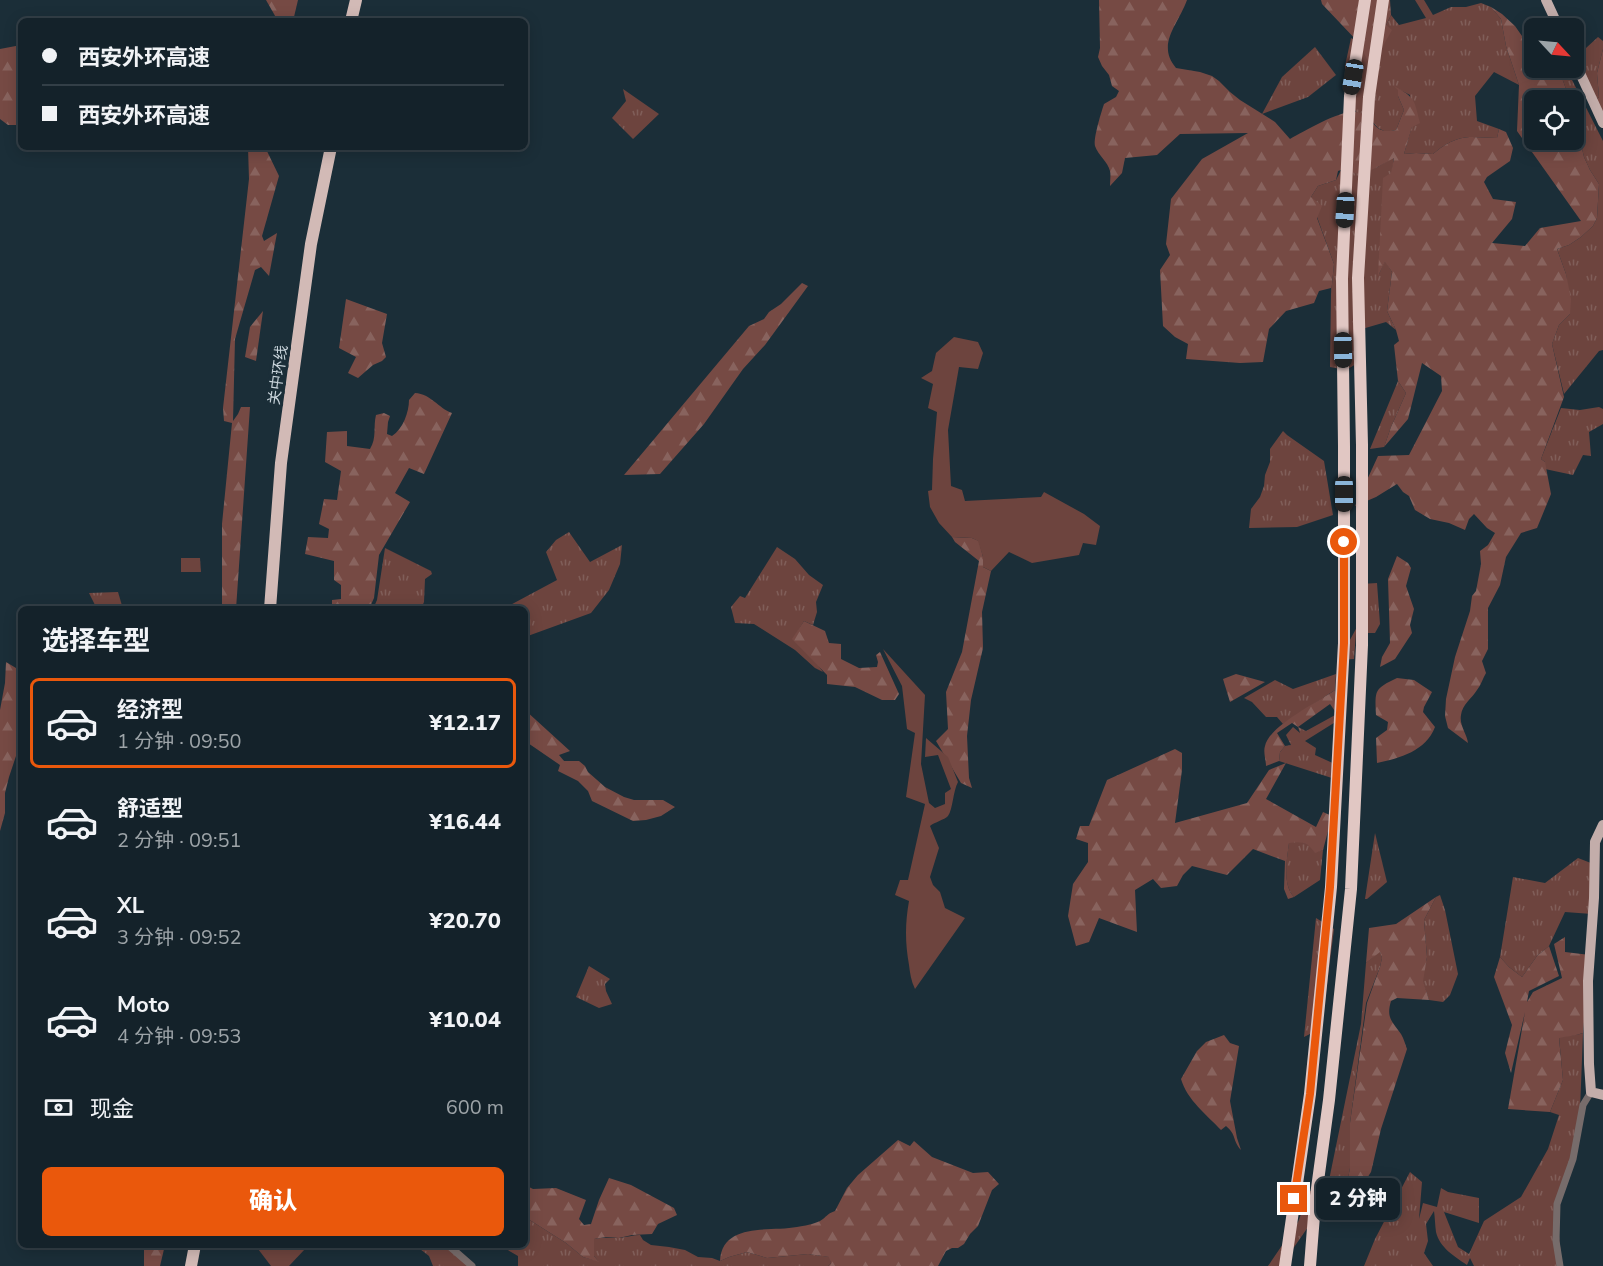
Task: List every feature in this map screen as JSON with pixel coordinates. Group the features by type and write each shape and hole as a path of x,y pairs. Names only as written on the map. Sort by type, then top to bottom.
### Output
{"highway":[{"path":"352,18 356,0"},
{"path":"359,18 362,0"},
{"path":"1285,1266 1310,1094 1330,887 1344,643 1342,279 1350,96 1365,0"},
{"path":"1310,1266 1315,1203 1329,1100 1351,889 1362,645 1362,445 1358,278 1369,98 1383,0"},
{"name":"关中环线","path":"263,606 278,439 304,243 324,150"},
{"name":"关中环线","path":"270,606 281,463 311,244 330,150"},
{"path":"191,1266 194,1248"},
{"path":"197,1266 201,1248"}],"main road":[{"path":"1546,0 1554,18"},
{"path":"1582,78 1603,123"},
{"path":"1603,825 1595,842 1594,898 1588,981 1591,1092 1603,1095"}],"street":[{"path":"1560,1266 1556,1241 1557,1204 1573,1159 1584,1105 1591,1092"},
{"path":"451,1248 472,1266"}],"green space":[{"path":"266,0 298,0 294,18 276,18"},
{"path":"1099,0 1187,0 1168,43 1170,59 1176,68 1212,76 1240,100 1275,122 1290,139 1349,112 1363,114 1382,130 1396,130 1404,110 1398,90 1394,86 1413,100 1420,123 1412,127 1404,154 1433,154 1446,144 1461,138 1497,138 1499,129 1506,132 1513,148 1510,161 1487,177 1484,182 1493,199 1516,202 1512,219 1492,243 1525,246 1540,228 1581,221 1531,150 1582,150 1590,170 1599,184 1597,218 1593,226 1581,237 1557,249 1566,274 1571,299 1570,314 1559,325 1552,344 1564,397 1541,459 1545,462 1551,494 1537,528 1521,533 1506,557 1500,585 1488,608 1488,649 1482,661 1486,673 1463,708 1461,715 1468,743 1448,728 1445,716 1446,699 1455,657 1470,611 1472,596 1476,591 1481,564 1480,551 1488,545 1495,533 1474,514 1469,519 1465,530 1449,523 1430,519 1415,510 1409,496 1397,484 1355,506 1378,456 1409,455 1442,391 1441,376 1422,363 1408,419 1384,447 1406,393 1398,381 1394,345 1399,341 1387,311 1392,272 1385,262 1378,276 1383,178 1391,173 1394,158 1360,174 1338,171 1336,180 1318,186 1311,197 1322,206 1317,218 1334,264 1331,294 1331,288 1319,291 1314,303 1286,311 1269,329 1263,362 1240,363 1186,359 1188,344 1175,337 1163,326 1160,270 1170,255 1166,244 1171,199 1202,159 1248,133 1180,134 1157,155 1125,158 1122,173 1110,186 1110,171 1096,149 1095,138 1104,104 1116,97 1119,91 1112,86 1109,75 1098,57 1100,48"},
{"path":"1321,0 1390,0 1391,15 1386,25 1392,30 1372,65 1359,43 1322,4"},
{"path":"1415,0 1424,0 1433,15 1451,7 1466,7 1481,3 1491,7 1501,19 1506,46 1519,85 1494,72 1475,96 1477,121 1499,129 1497,138 1461,138 1446,144 1433,154 1404,154 1412,126 1410,95 1398,89 1398,96 1404,110 1396,130 1386,132 1378,128 1369,118 1356,112 1345,89 1345,66 1351,38 1359,43 1386,25 1391,15 1399,25 1426,18"},
{"path":"1491,7 1515,26 1524,39 1524,78 1562,78 1566,90 1524,90 1524,141 1517,131 1519,85 1506,46 1501,19"},
{"path":"1598,37 1603,41 1597,73 1599,97 1593,104 1582,78 1584,78 1584,50"},
{"path":"18,46 18,120 16,125 8,125 0,119 0,49"},
{"path":"1315,47 1336,75 1308,97 1262,114 1282,77"},
{"path":"1603,49 1603,124 1593,104 1599,97 1597,73"},
{"path":"1562,78 1571,78 1577,90 1566,90"},
{"path":"623,89 659,114 633,139 612,118 626,101"},
{"path":"1584,104 1603,141 1603,350 1599,351 1564,394 1552,344 1559,325 1570,314 1566,274 1557,249 1581,237 1593,226 1597,218 1599,184 1584,157"},
{"path":"248,150 266,150 279,176 262,236 264,241 277,233 269,276 261,267 255,270 235,339 233,421 241,407 250,407 236,606 222,606 222,524 232,423 224,421 223,408 249,179"},
{"path":"1394,157 1379,274 1385,261 1392,272 1387,311 1396,330 1386,322 1362,329 1363,360 1346,370 1330,367 1331,294 1334,264 1311,197 1318,186 1336,180 1341,170 1376,168"},
{"path":"802,283 808,286 765,345 743,369 704,424 660,474 624,475 749,326 764,319"},
{"path":"346,299 387,314 382,343 386,357 358,378 348,373 356,357 339,348"},
{"path":"263,311 256,361 245,357 250,327"},
{"path":"954,337 978,342 983,353 978,369 959,367 948,430 951,486 962,490 965,501 1041,497 1044,492 1084,514 1100,526 1096,545 1083,543 1079,555 1032,563 1009,552 991,571 983,567 983,557 978,541 972,538 952,537 939,523 930,507 928,491 932,490 937,412 928,408 933,384 921,378 932,371 936,353"},
{"path":"1398,381 1406,393 1384,447 1370,449"},
{"path":"415,393 421,394 452,413 424,474 409,468 395,493 410,502 379,555 374,598 370,606 332,606 332,600 341,599 341,585 334,580 334,561 305,554 308,537 328,538 329,529 319,524 324,499 337,500 341,471 325,462 327,432 347,431 347,446 370,449 376,415 384,413 390,416 387,434 392,436 407,415 409,400"},
{"path":"1599,407 1603,409 1603,424 1589,432 1591,456 1583,455 1573,475 1545,469 1545,462 1541,459 1561,408 1580,410"},
{"path":"1283,431 1324,461 1333,515 1297,527 1249,528 1251,509 1260,497 1264,486 1270,462 1270,449"},
{"path":"569,532 590,562 622,545 620,564 609,590 591,613 528,636 528,606 509,606 557,580 546,552 556,540"},
{"path":"952,537 972,538 979,541 983,567 991,571 982,612 983,648 971,700 967,736 969,778 972,788 961,783 936,741 948,729 946,692 962,652 979,561"},
{"path":"777,547 795,559 809,575 823,585 816,602 817,612 813,625 804,621 793,639 823,672 795,650 754,624 735,623 731,607 740,596 745,598"},
{"path":"385,548 431,571 432,574 425,579 422,606 374,606"},
{"path":"1397,556 1408,563 1411,568 1406,586 1414,609 1410,625 1412,633 1395,659 1380,667 1382,657 1390,643 1388,579"},
{"path":"181,558 200,558 201,572 181,572"},
{"path":"1377,583 1380,624 1375,633 1356,633 1354,659 1339,660 1363,616 1361,584"},
{"path":"118,592 122,606 96,606 89,593"},
{"path":"804,621 825,631 829,643 841,644 841,659 859,668 877,667 876,655 880,652 899,694 895,700 882,700 855,687 827,684 827,675 792,639"},
{"path":"883,649 925,695 921,764 929,803 935,808 945,804 945,793 951,789 938,755 925,757 926,738 948,757 958,782 948,816 930,826 939,848 930,877 933,885 940,892 945,908 965,918 915,989 910,974 906,941 909,901 895,895 900,880 908,880 925,804 906,797 915,733 907,729 902,686"},
{"path":"6,662 18,669 18,750 5,793 5,813 0,831 0,710"},
{"path":"1236,674 1265,682 1230,702 1223,679"},
{"path":"1336,674 1335,690 1283,724 1277,717 1266,717 1252,702 1244,698 1275,680 1293,689"},
{"path":"1397,678 1414,680 1432,692 1423,712 1435,727 1419,748 1403,756 1377,763 1376,738 1387,730 1388,722 1376,715 1376,695 1380,688"},
{"path":"1335,690 1337,714 1330,704 1298,727 1292,723 1277,733 1285,746 1280,752 1279,761 1266,766 1265,746 1275,730"},
{"path":"528,713 570,751 559,755 564,761 579,761 605,787 624,797 634,800 663,800 675,807 661,816 633,821 592,801 588,791 578,781 558,771 560,765 528,743"},
{"path":"1337,714 1337,721 1305,741 1316,748 1315,755 1337,765 1335,779 1279,761 1280,752 1285,746 1291,745 1286,735 1293,727 1300,733 1298,727 1306,731"},
{"path":"1175,749 1182,753 1182,770 1175,823 1247,803 1269,770 1286,763 1266,799 1316,827 1323,812 1332,816 1323,850 1315,853 1304,843 1289,843 1287,878 1290,892 1294,897 1288,899 1284,889 1285,861 1253,849 1227,875 1192,866 1177,886 1161,888 1153,879 1135,890 1137,932 1099,918 1089,942 1076,946 1068,916 1073,884 1088,862 1088,843 1076,839 1080,826 1089,826 1107,780"},
{"path":"1375,833 1387,882 1365,899"},
{"path":"1300,841 1311,846 1315,852 1323,850 1320,880 1294,897 1288,885 1287,856 1289,842"},
{"path":"1578,858 1596,865 1592,914 1565,912 1549,946 1537,956 1522,977 1500,957 1513,877 1545,883"},
{"path":"1440,895 1458,974 1450,995 1443,1002 1429,1000 1422,980 1427,957 1424,920 1436,897"},
{"path":"1436,897 1424,920 1427,957 1423,981 1429,1000 1397,998 1391,1001 1389,1012 1391,1019 1407,1049 1381,1129 1371,1172 1360,1189 1344,1199 1350,1168 1350,1123 1367,1003 1382,958 1380,952 1366,963 1369,928 1396,924"},
{"path":"1316,918 1334,929 1324,1008 1314,1032 1304,1037"},
{"path":"1565,937 1565,952 1590,955 1583,1033 1559,1038 1563,1080 1550,1112 1508,1109 1525,1012 1511,1073 1505,1053 1512,1025 1494,977 1500,957 1522,977 1537,956 1549,946 1559,976 1529,991 1527,1002 1533,992 1562,978 1554,944"},
{"path":"1380,951 1382,958 1380,967 1366,1003 1350,1123 1350,1168 1344,1199 1326,1197 1281,1266 1268,1266 1298,1222 1310,1191 1327,1190 1361,1024 1366,963"},
{"path":"589,966 610,979 605,984 612,1004 599,1008 576,997"},
{"path":"1583,1033 1579,1136 1556,1206 1562,1266 1474,1266 1470,1258 1467,1265 1441,1243 1436,1232 1434,1211 1426,1224 1428,1241 1424,1253 1433,1266 1364,1266 1375,1239 1410,1172 1422,1182 1419,1219 1423,1203 1437,1207 1441,1188 1448,1192 1479,1198 1479,1223 1444,1212 1458,1247 1469,1254 1484,1221 1521,1197 1548,1149 1559,1115 1550,1112 1563,1080 1559,1037"},
{"path":"1224,1035 1230,1043 1239,1046 1230,1101 1241,1150 1229,1129 1226,1126 1221,1130 1193,1100 1181,1079 1197,1051 1206,1042"},
{"path":"898,1140 910,1146 914,1141 932,1157 973,1173 988,1172 999,1184 992,1190 978,1226 964,1244 946,1251 938,1266 828,1266 831,1263 829,1257 808,1254 767,1258 747,1252 720,1261 723,1249 729,1240 738,1234 809,1225 835,1211 847,1188 858,1175"},
{"path":"609,1178 631,1185 674,1208 677,1215 658,1224 652,1234 594,1239 594,1256 599,1262 583,1257 566,1243 528,1219 528,1186 533,1189 556,1188 586,1200 579,1219 584,1225 591,1224"},
{"path":"528,1219 566,1243 583,1257 598,1261 594,1256 594,1239 640,1235 651,1245 685,1250 698,1257 720,1261 747,1252 767,1258 808,1254 830,1257 831,1263 828,1266 518,1266 518,1256 504,1248 528,1248"},
{"path":"144,1248 164,1248 160,1266 144,1266"},
{"path":"257,1248 305,1249 289,1266 271,1266"},
{"path":"419,1248 449,1248 468,1266 433,1266 429,1256"}],"route":[{"path":"1294,1199 1310,1094 1330,887 1344,643 1344,542"}]}
